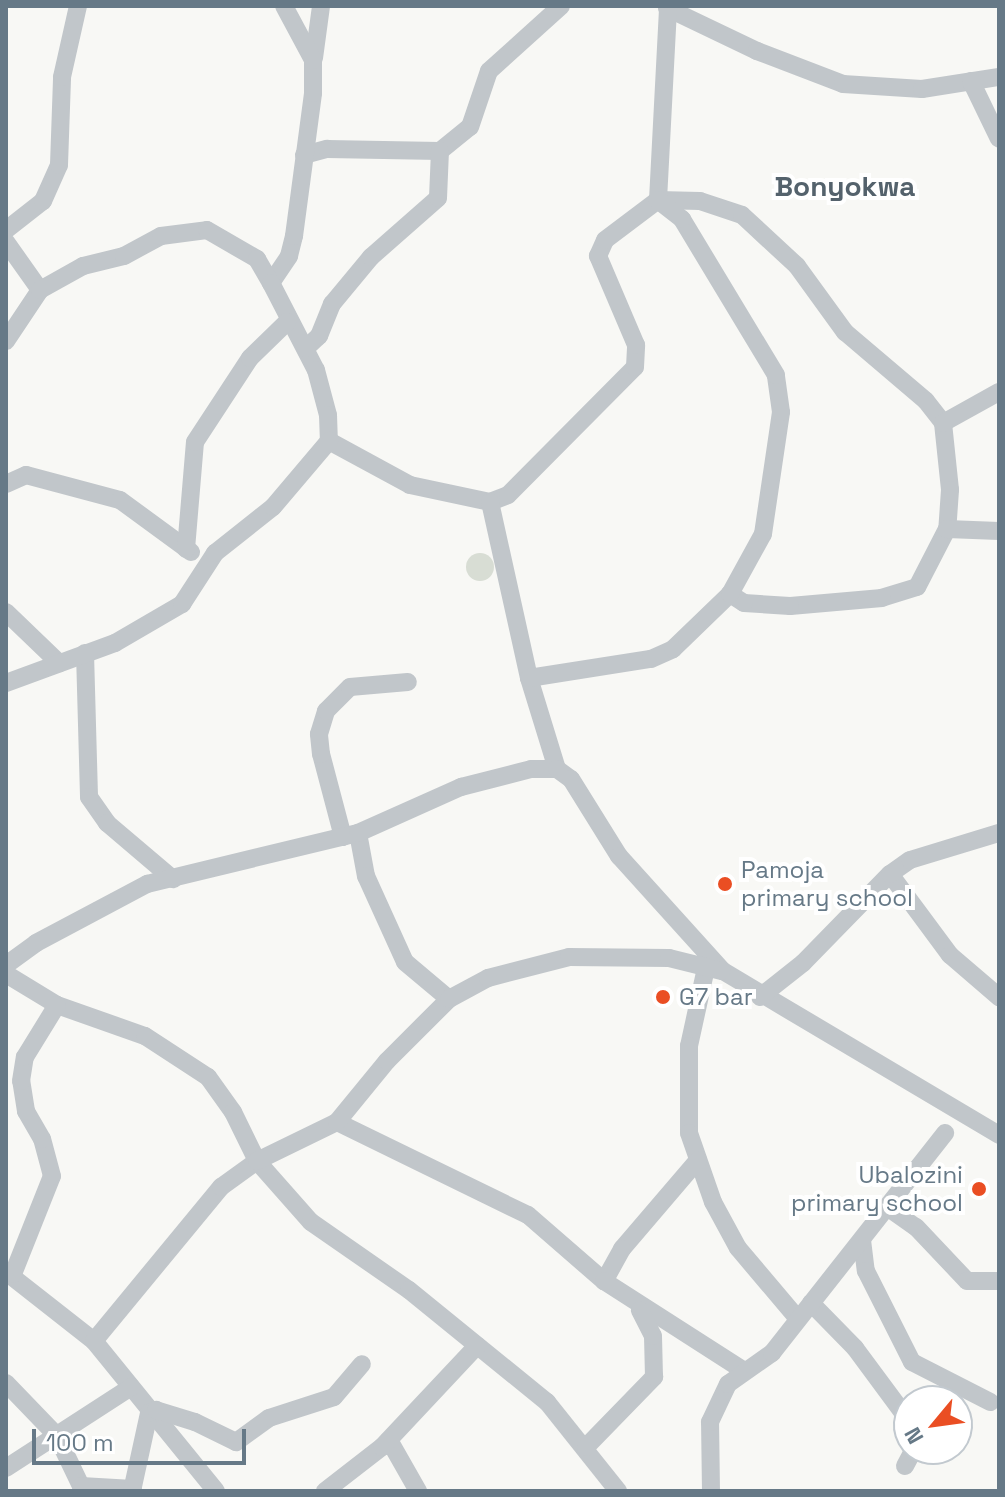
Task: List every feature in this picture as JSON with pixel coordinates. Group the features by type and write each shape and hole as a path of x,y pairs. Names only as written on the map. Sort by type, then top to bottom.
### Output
{"street":[{"path":"6,230 43,201 59,165 62,77 78,6"},
{"path":"284,6 313,60"},
{"path":"271,283 289,256 321,6"},
{"path":"304,155 327,149 440,151 470,127 489,71 561,6"},
{"path":"658,200 668,7 843,84 922,89 999,77"},
{"path":"971,81 999,139"},
{"path":"306,348 319,336 332,304 371,257 438,198 440,151"},
{"path":"529,678 651,659 694,632 730,594 766,523 781,395 761,350 687,227 658,200"},
{"path":"329,441 410,485 490,502 508,495 635,367 636,345 598,256 605,240 658,200 700,201 742,215 797,266 845,332 926,401 943,423 950,490 947,529 917,587 903,595 790,606 744,603 730,594"},
{"path":"6,341 40,290 97,260 124,256 161,236 193,228 242,247 257,259 287,322 306,348 324,394 329,441 273,507 207,563 182,604 146,629 6,683"},
{"path":"6,242 40,290"},
{"path":"186,549 195,442 250,358 287,322"},
{"path":"943,423 999,392"},
{"path":"6,484 26,475 120,500 207,563"},
{"path":"490,502 529,678 557,769"},
{"path":"947,529 999,531"},
{"path":"6,612 59,663"},
{"path":"85,653 89,797 107,823 173,879"},
{"path":"408,682 350,687 326,711 319,734 321,754 366,876 405,962 449,999"},
{"path":"6,965 92,911 147,884 247,856 351,835 461,787 531,769 557,769 571,779 619,856 715,969 999,1135"},
{"path":"760,997 803,963 890,874 910,860 999,833"},
{"path":"890,874 950,955 999,997"},
{"path":"94,1341 200,1209 257,1161 337,1122 387,1061 449,999 488,978 569,957 669,958 715,969"},
{"path":"715,969 687,1076 687,1121 698,1160 738,1248 798,1319"},
{"path":"6,974 57,1005 145,1036 208,1077 233,1112 257,1161 311,1222 547,1402 586,1447 618,1491"},
{"path":"57,1005 25,1057 21,1081 26,1111 42,1139 52,1176 10,1273 94,1341 131,1387 156,1410 216,1491"},
{"path":"337,1122 528,1215 604,1281 638,1306 744,1371"},
{"path":"711,1491 710,1422 728,1384 772,1353 945,1133"},
{"path":"604,1281 622,1249 698,1160"},
{"path":"887,1207 916,1227 967,1281 999,1281"},
{"path":"862,1240 866,1271 912,1362 990,1402"},
{"path":"811,1303 855,1348 893,1399"},
{"path":"586,1447 654,1377 653,1336 638,1306"},
{"path":"325,1491 389,1440 477,1346"},
{"path":"156,1410 236,1442 269,1418 334,1397 362,1364"},
{"path":"6,1383 57,1436 81,1486 132,1490 143,1423 156,1410"},
{"path":"6,1468 131,1387"},
{"path":"389,1440 418,1491"}],"shaded area":[{"path":"480,553 490,557 494,567 490,577 480,581 470,577 466,567 470,557"}],"place":[{"name":"Pamoja primary school","path":"725,884"},
{"name":"G7 bar","path":"663,997"},
{"name":"Ubalozini primary school","path":"979,1189"}],"district":[{"name":"Bonyokwa","path":"845,186"}]}
